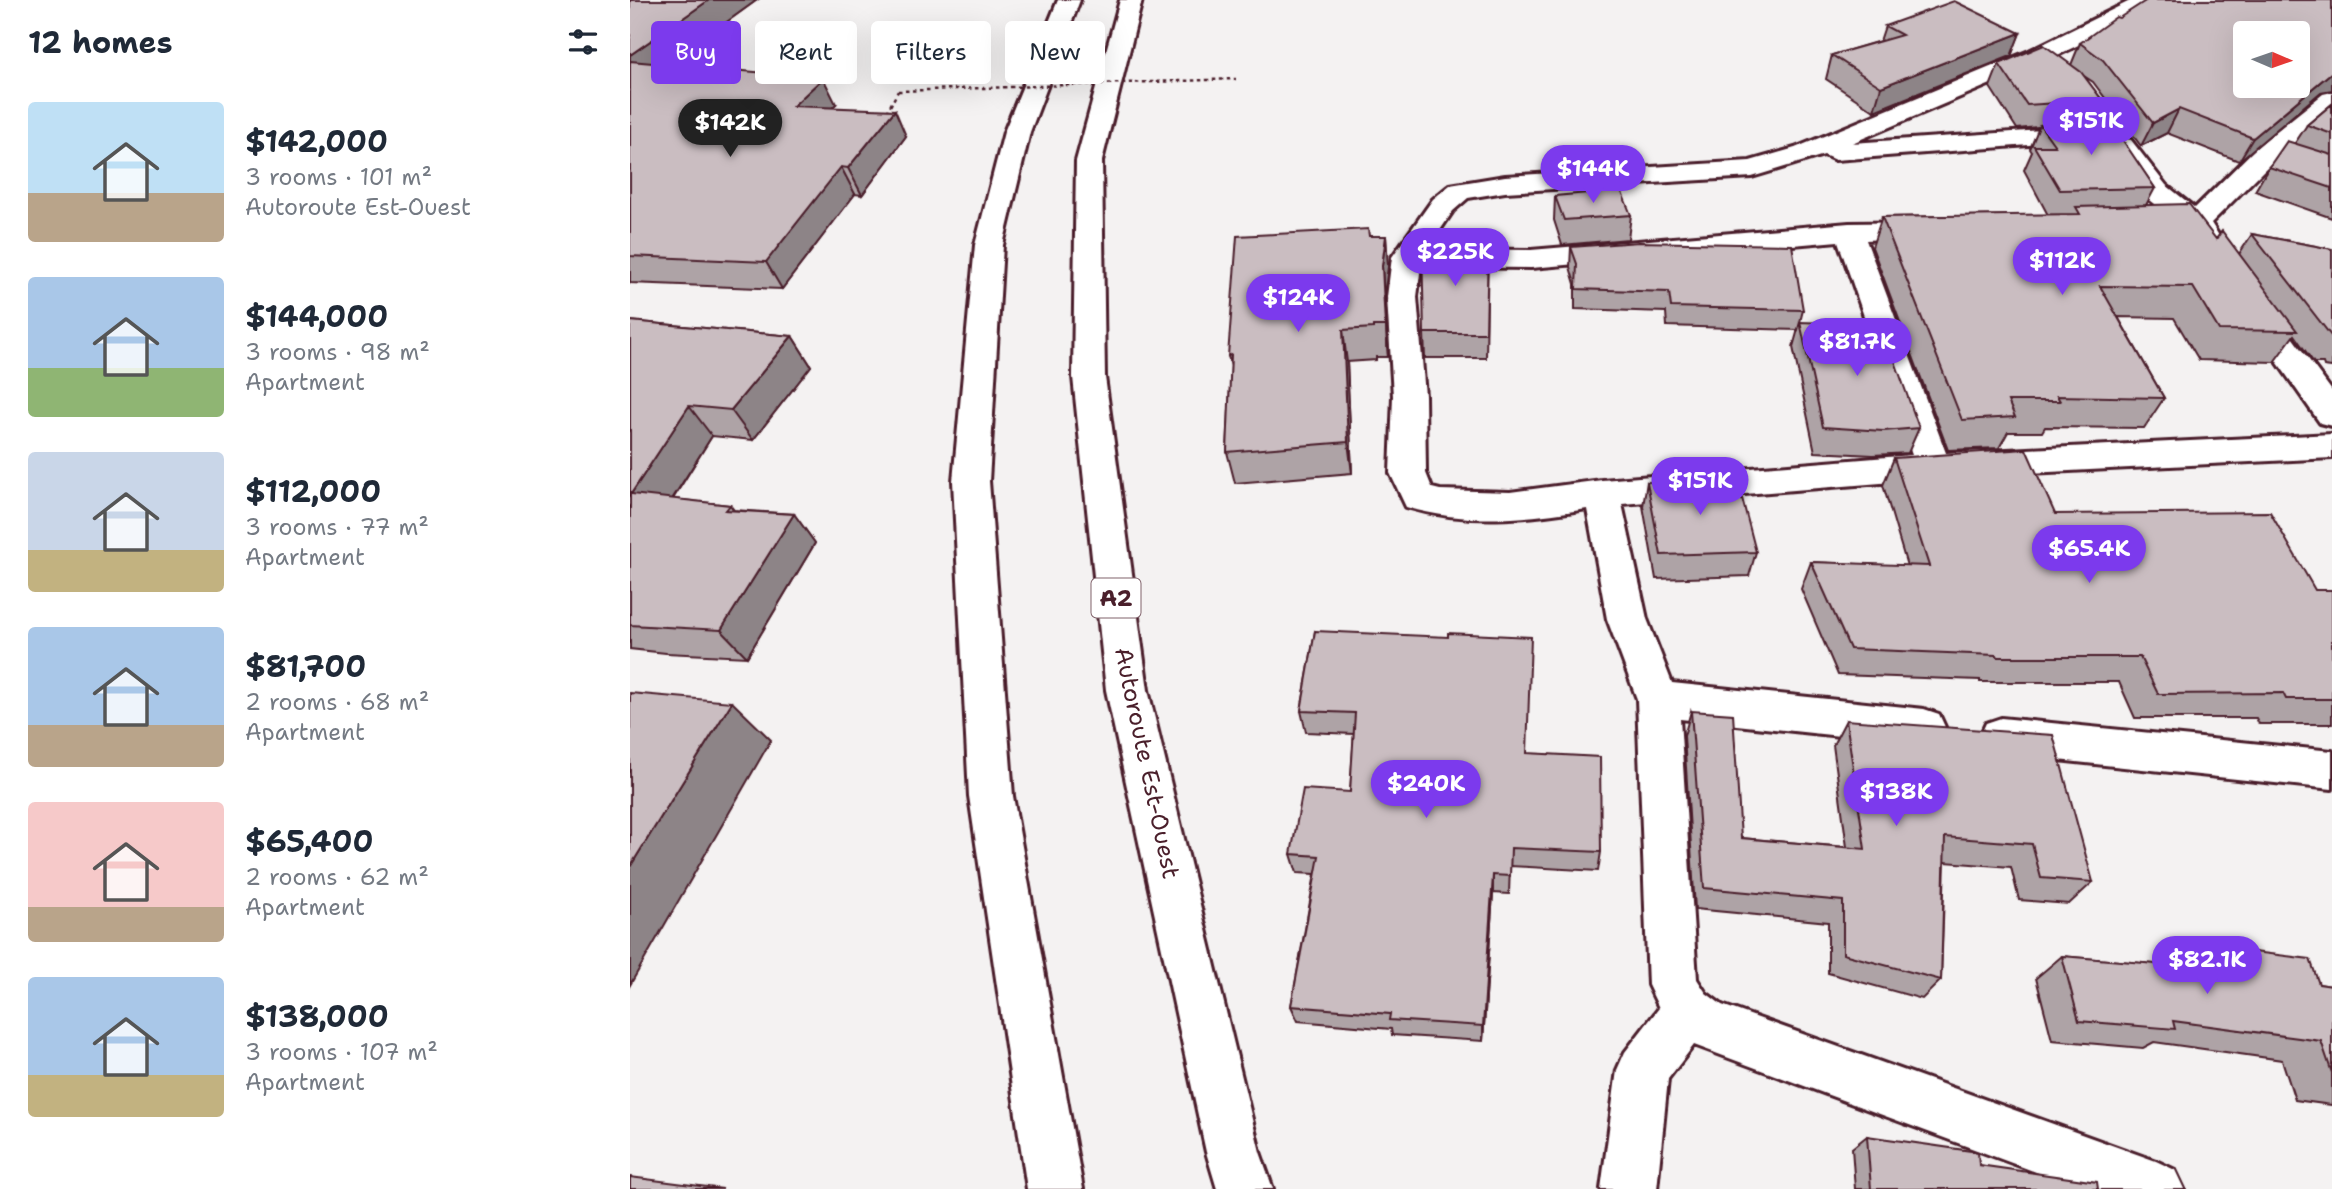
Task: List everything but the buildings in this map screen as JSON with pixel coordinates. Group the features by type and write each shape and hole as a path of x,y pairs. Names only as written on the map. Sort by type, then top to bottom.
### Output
{"main road":[{"path":"1055,1189 991,796 971,481 989,245 1017,132 1069,0"},
{"name":"Autoroute Est-Ouest","path":"1131,0 1088,161 1089,377 1127,690 1233,1152 1245,1189"},
{"path":"2147,0 2046,62 1804,154 1752,169 1505,184 1460,191 1443,205 1407,257 1402,297 1409,396 1408,473 1419,498 1447,506 1556,502 1602,493 1933,465 2182,450 2332,446"},
{"path":"2154,223 2196,222 2281,155 2332,99"},
{"path":"2097,111 2156,191 2196,222 2221,263 2332,415"},
{"path":"1804,154 2112,133"},
{"path":"1407,257 1531,259 1849,232 1960,229"},
{"path":"1849,232 1933,465"},
{"path":"1602,493 1627,619 1658,699 1673,985 1688,1011 1707,1025 2156,1189"},
{"path":"1658,699 2332,770"},
{"path":"1629,1189 1643,1070 1688,1011"}],"path":[{"path":"886,113 898,91 1236,79"}]}
